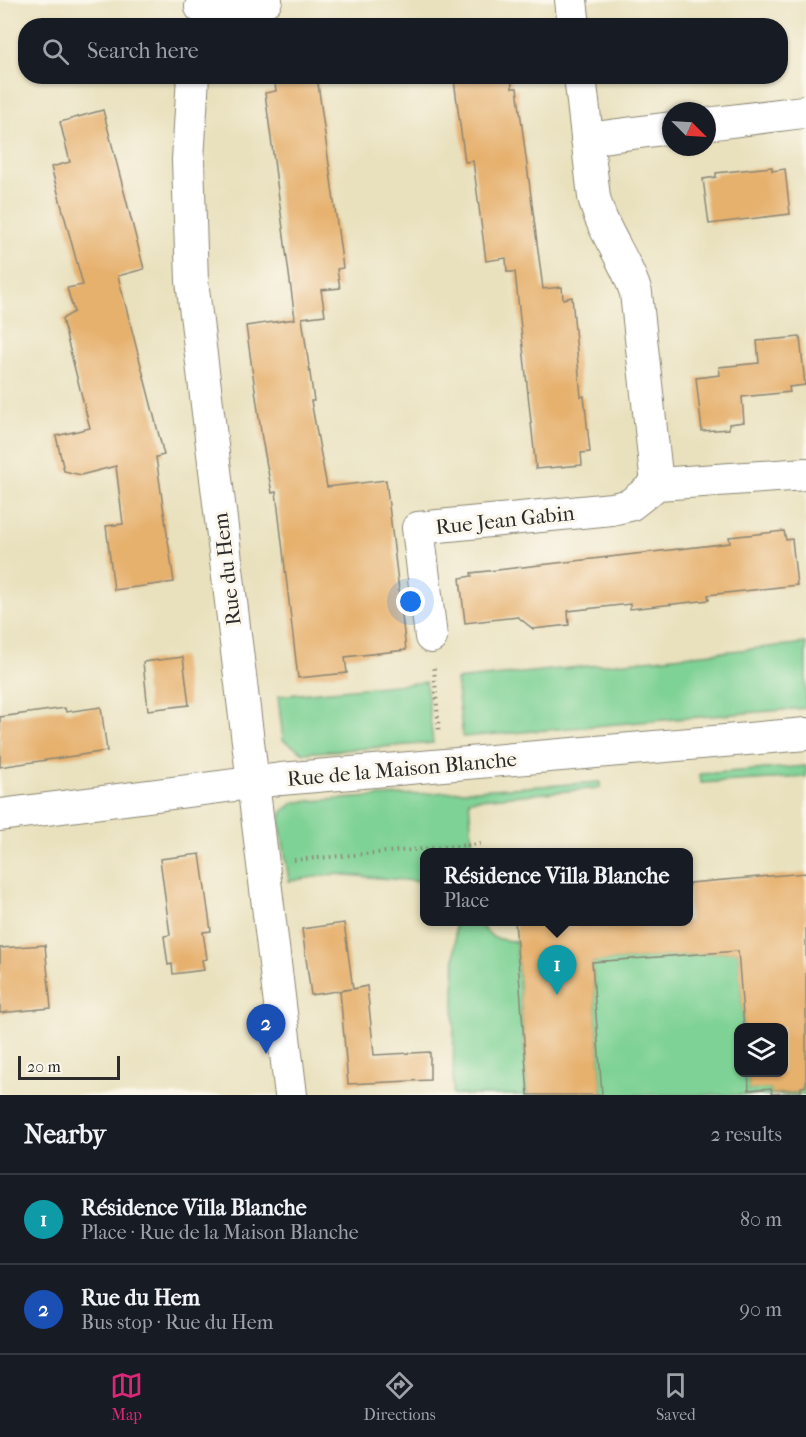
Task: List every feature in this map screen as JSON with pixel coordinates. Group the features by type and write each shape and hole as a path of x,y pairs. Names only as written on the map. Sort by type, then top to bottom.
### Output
{"street":[{"path":"201,11 266,0"},
{"path":"571,0 573,18"},
{"name":"Rue du Hem","path":"193,84 188,160 192,281 291,1095"},
{"path":"581,84 598,215 626,265 636,293 657,484 806,474"},
{"path":"716,123 803,112"},
{"path":"587,138 662,129"},
{"name":"Rue Jean Gabin","path":"431,637 418,528 612,509 630,505 657,484"},
{"name":"Rue de la Maison Blanche","path":"0,814 253,782 806,734"}],"path":[{"path":"431,637 442,766"},
{"path":"433,848 481,844"},
{"path":"263,862 420,849"}],"green space":[{"path":"806,643 806,708 463,737 456,680"},
{"path":"426,682 433,743 304,753 283,740 278,696"},
{"path":"806,766 806,777 701,783 700,774"},
{"path":"600,782 600,788 469,800 473,848 420,848 420,882 335,874 289,881 280,822 283,811 295,802"},
{"path":"455,926 480,926 494,938 516,942 528,1095 453,1095"},
{"path":"738,951 744,1023 734,1023 734,1077 748,1077 749,1090 771,1088 772,1094 801,1092 801,1087 806,1086 806,1095 602,1095 592,962"}],"building":[{"path":"275,84 318,84 343,268 337,269 340,288 321,290 325,315 302,318 314,401 311,401 327,487 386,480 406,650 345,657 347,673 298,678 276,492 272,493 262,439 246,326 295,319 265,93 276,91"},
{"path":"455,84 512,84 512,88 517,88 543,289 562,287 563,299 572,297 581,397 584,396 590,452 581,453 582,465 536,469 515,272 507,272 506,258 486,261 473,161 465,162"},
{"path":"103,110 144,269 118,276 164,455 156,457 174,582 114,590 106,526 123,524 116,466 81,475 64,471 56,436 90,428 62,319 74,312 67,288 83,285 51,167 70,162 60,122"},
{"path":"772,167 772,171 785,169 790,214 709,224 703,179 716,177 716,173"},
{"path":"800,337 805,385 789,387 790,392 742,397 744,422 729,424 729,429 702,431 696,378 720,375 719,367 759,363 757,341"},
{"path":"784,531 786,540 792,539 797,585 708,595 709,600 630,609 630,604 568,611 569,625 533,629 518,617 465,623 460,578 472,576 471,573 730,543 729,537"},
{"path":"183,657 189,705 148,710 143,662"},
{"path":"101,707 107,751 0,767 0,717 65,708 66,712"},
{"path":"200,854 211,931 203,932 207,959 202,960 204,970 173,974 172,964 168,965 164,936 170,935 160,859"},
{"path":"806,873 806,1086 801,1087 801,1092 772,1094 771,1088 749,1090 748,1077 788,1077 788,1023 744,1023 738,951 592,962 602,1095 528,1095 515,926 693,926 693,883"},
{"path":"344,923 353,989 367,986 374,1055 430,1052 430,1080 348,1084 340,991 351,989 311,995 302,929"},
{"path":"45,945 51,1008 0,1013 0,948"}],"place":[{"name":"Résidence Villa Blanche","path":"557,995"},
{"name":"Rue du Hem","path":"266,1054"}]}
